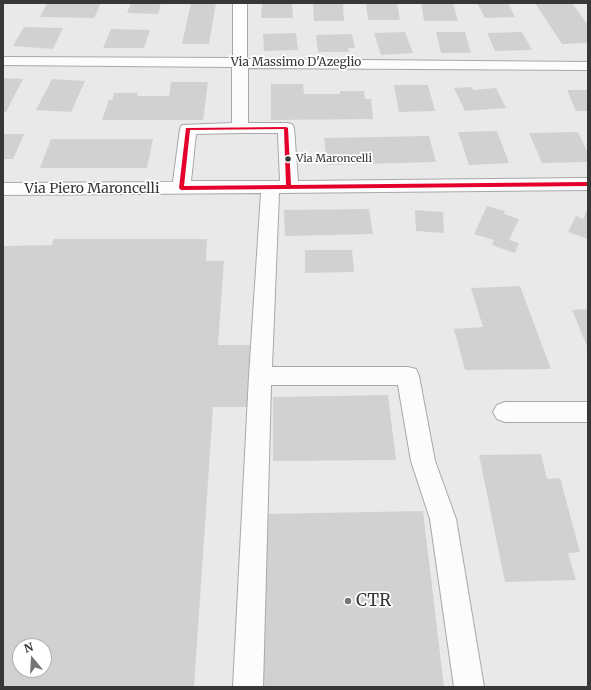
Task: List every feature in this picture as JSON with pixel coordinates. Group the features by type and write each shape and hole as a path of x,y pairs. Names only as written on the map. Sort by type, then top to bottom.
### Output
{"street":[{"path":"240,3 240,128"},
{"name":"Via Massimo D'Azeglio","path":"3,61 588,66"},
{"path":"181,188 188,129 286,128 260,376 248,687"},
{"name":"Via Piero Maroncelli","path":"3,189 588,184"},
{"path":"260,376 408,376 423,461 443,518 469,687"},
{"path":"505,412 588,412"}],"building":[{"path":"47,3 101,3 94,18 40,17"},
{"path":"131,3 161,3 158,14 127,13"},
{"path":"191,3 216,3 209,44 182,44"},
{"path":"262,3 292,3 293,18 261,18"},
{"path":"313,3 343,3 344,21 314,21"},
{"path":"366,3 397,3 400,20 368,20"},
{"path":"421,3 453,3 458,21 424,21"},
{"path":"477,3 508,3 515,17 485,18"},
{"path":"535,3 572,3 588,25 588,43 562,44"},
{"path":"24,27 63,28 53,49 13,46"},
{"path":"111,29 150,30 144,48 103,48"},
{"path":"405,32 413,53 381,55 374,33"},
{"path":"436,32 465,32 471,53 441,53"},
{"path":"522,32 532,50 495,51 487,33"},
{"path":"296,33 298,50 264,51 263,34"},
{"path":"352,34 355,48 348,48 349,52 318,52 316,35"},
{"path":"3,78 23,79 6,112 3,112"},
{"path":"52,79 85,81 71,112 36,110"},
{"path":"171,82 208,82 203,120 102,120 109,100 112,100 114,93 138,93 137,96 169,96"},
{"path":"271,84 303,84 304,94 340,94 340,91 364,91 365,99 371,99 373,119 271,120"},
{"path":"394,85 428,85 435,111 399,112"},
{"path":"472,87 473,90 496,88 506,108 465,111 454,88"},
{"path":"567,90 588,90 588,111 576,111"},
{"path":"497,131 509,163 469,165 458,132"},
{"path":"578,132 588,153 588,162 542,163 529,133"},
{"path":"3,134 24,134 13,159 3,159"},
{"path":"429,136 436,162 327,165 324,138"},
{"path":"51,139 153,139 147,168 40,168"},
{"path":"487,206 505,211 504,214 519,219 509,240 519,243 515,253 492,245 494,240 474,234"},
{"path":"588,208 588,239 568,232 576,216 583,219"},
{"path":"369,209 373,234 285,236 284,210"},
{"path":"415,210 443,212 444,233 416,231"},
{"path":"54,239 207,239 206,261 224,261 218,345 250,345 247,407 213,407 194,687 3,687 3,246 52,245"},
{"path":"305,250 352,250 354,272 305,273"},
{"path":"520,286 551,369 465,370 454,329 483,327 471,288"},
{"path":"588,309 588,349 572,310"},
{"path":"388,395 396,460 273,461 273,397"},
{"path":"541,454 547,479 560,478 580,552 568,553 576,580 505,582 479,455"},
{"name":"CTR","path":"423,511 444,687 262,687 263,514"}],"transit line":[{"path":"286,128 289,187 181,188 188,129 286,128"},
{"path":"289,187 588,184"}],"place":[{"name":"Via Maroncelli","path":"288,159"},
{"name":"CTR","path":"348,601"}]}
